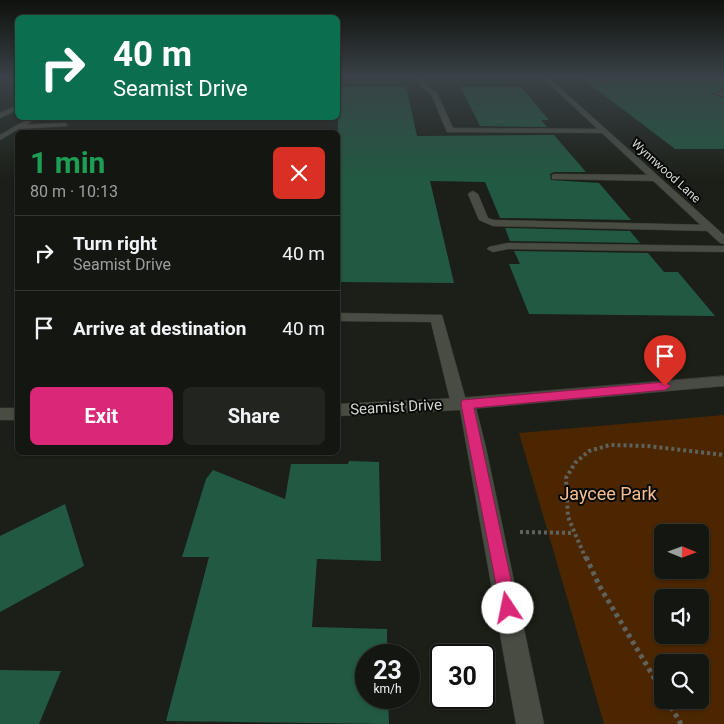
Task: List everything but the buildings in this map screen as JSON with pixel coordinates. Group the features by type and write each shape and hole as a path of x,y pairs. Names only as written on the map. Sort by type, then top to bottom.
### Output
{"street":[{"path":"442,112 450,130 604,131"},
{"name":"Wynnwood Lane","path":"583,112 724,241"},
{"path":"0,138 30,120"},
{"path":"26,128 40,125 65,125"},
{"path":"17,127 30,130 57,130"},
{"path":"555,177 655,178"},
{"path":"473,194 484,220 494,223 710,228"},
{"path":"493,249 508,246 724,249"},
{"path":"340,317 437,318 463,404 493,531 530,724"},
{"name":"Seamist Drive","path":"340,410 463,404 724,381"},
{"path":"0,414 15,414"}],"path":[{"path":"654,678 600,587 574,533 568,517 566,478 575,463 589,451 610,446 648,446 724,455"},
{"path":"493,531 574,533"},
{"path":"672,709 681,724"}],"green space":[{"name":"Jaycee Park","path":"724,415 724,724 604,724 519,433"}],"route":[{"path":"508,608 467,404 665,386"}]}
